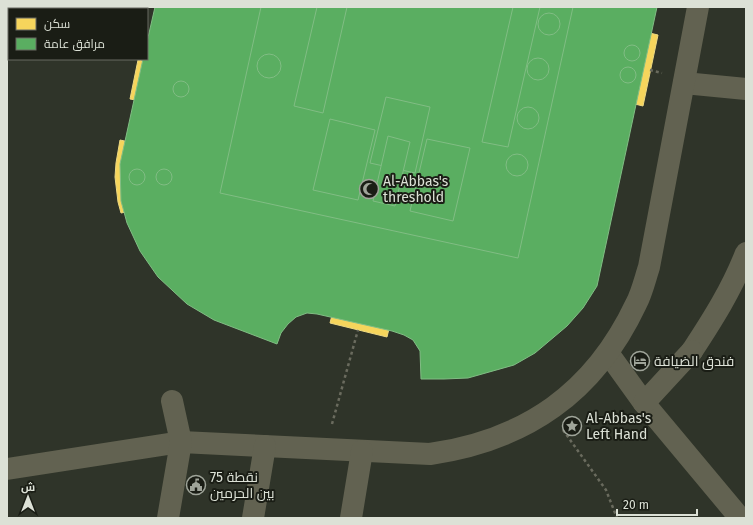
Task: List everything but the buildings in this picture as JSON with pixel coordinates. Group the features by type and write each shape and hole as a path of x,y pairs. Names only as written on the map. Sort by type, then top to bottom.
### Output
{"street":[{"path":"7,469 181,442 430,454 468,447 496,438 524,426 548,411 567,397 583,382 608,353 637,304 649,267 698,7"},
{"path":"684,83 746,89"},
{"path":"644,403 692,351 718,311 739,271 746,253"},
{"path":"608,353 644,403 740,518"},
{"path":"168,518 181,442 172,401"},
{"path":"253,518 265,446"},
{"path":"351,518 362,451"}],"path":[{"path":"326,449 358,330"},
{"path":"548,411 599,479 606,490 617,518"}],"place":[{"name":"Al-Abbas's threshold","path":"369,189"},
{"name":"فندق الضيافة","path":"640,361"},
{"name":"Al-Abbas's Left Hand","path":"572,426"},
{"name":"نقطة 75 بين الحرمين","path":"196,485"}]}
